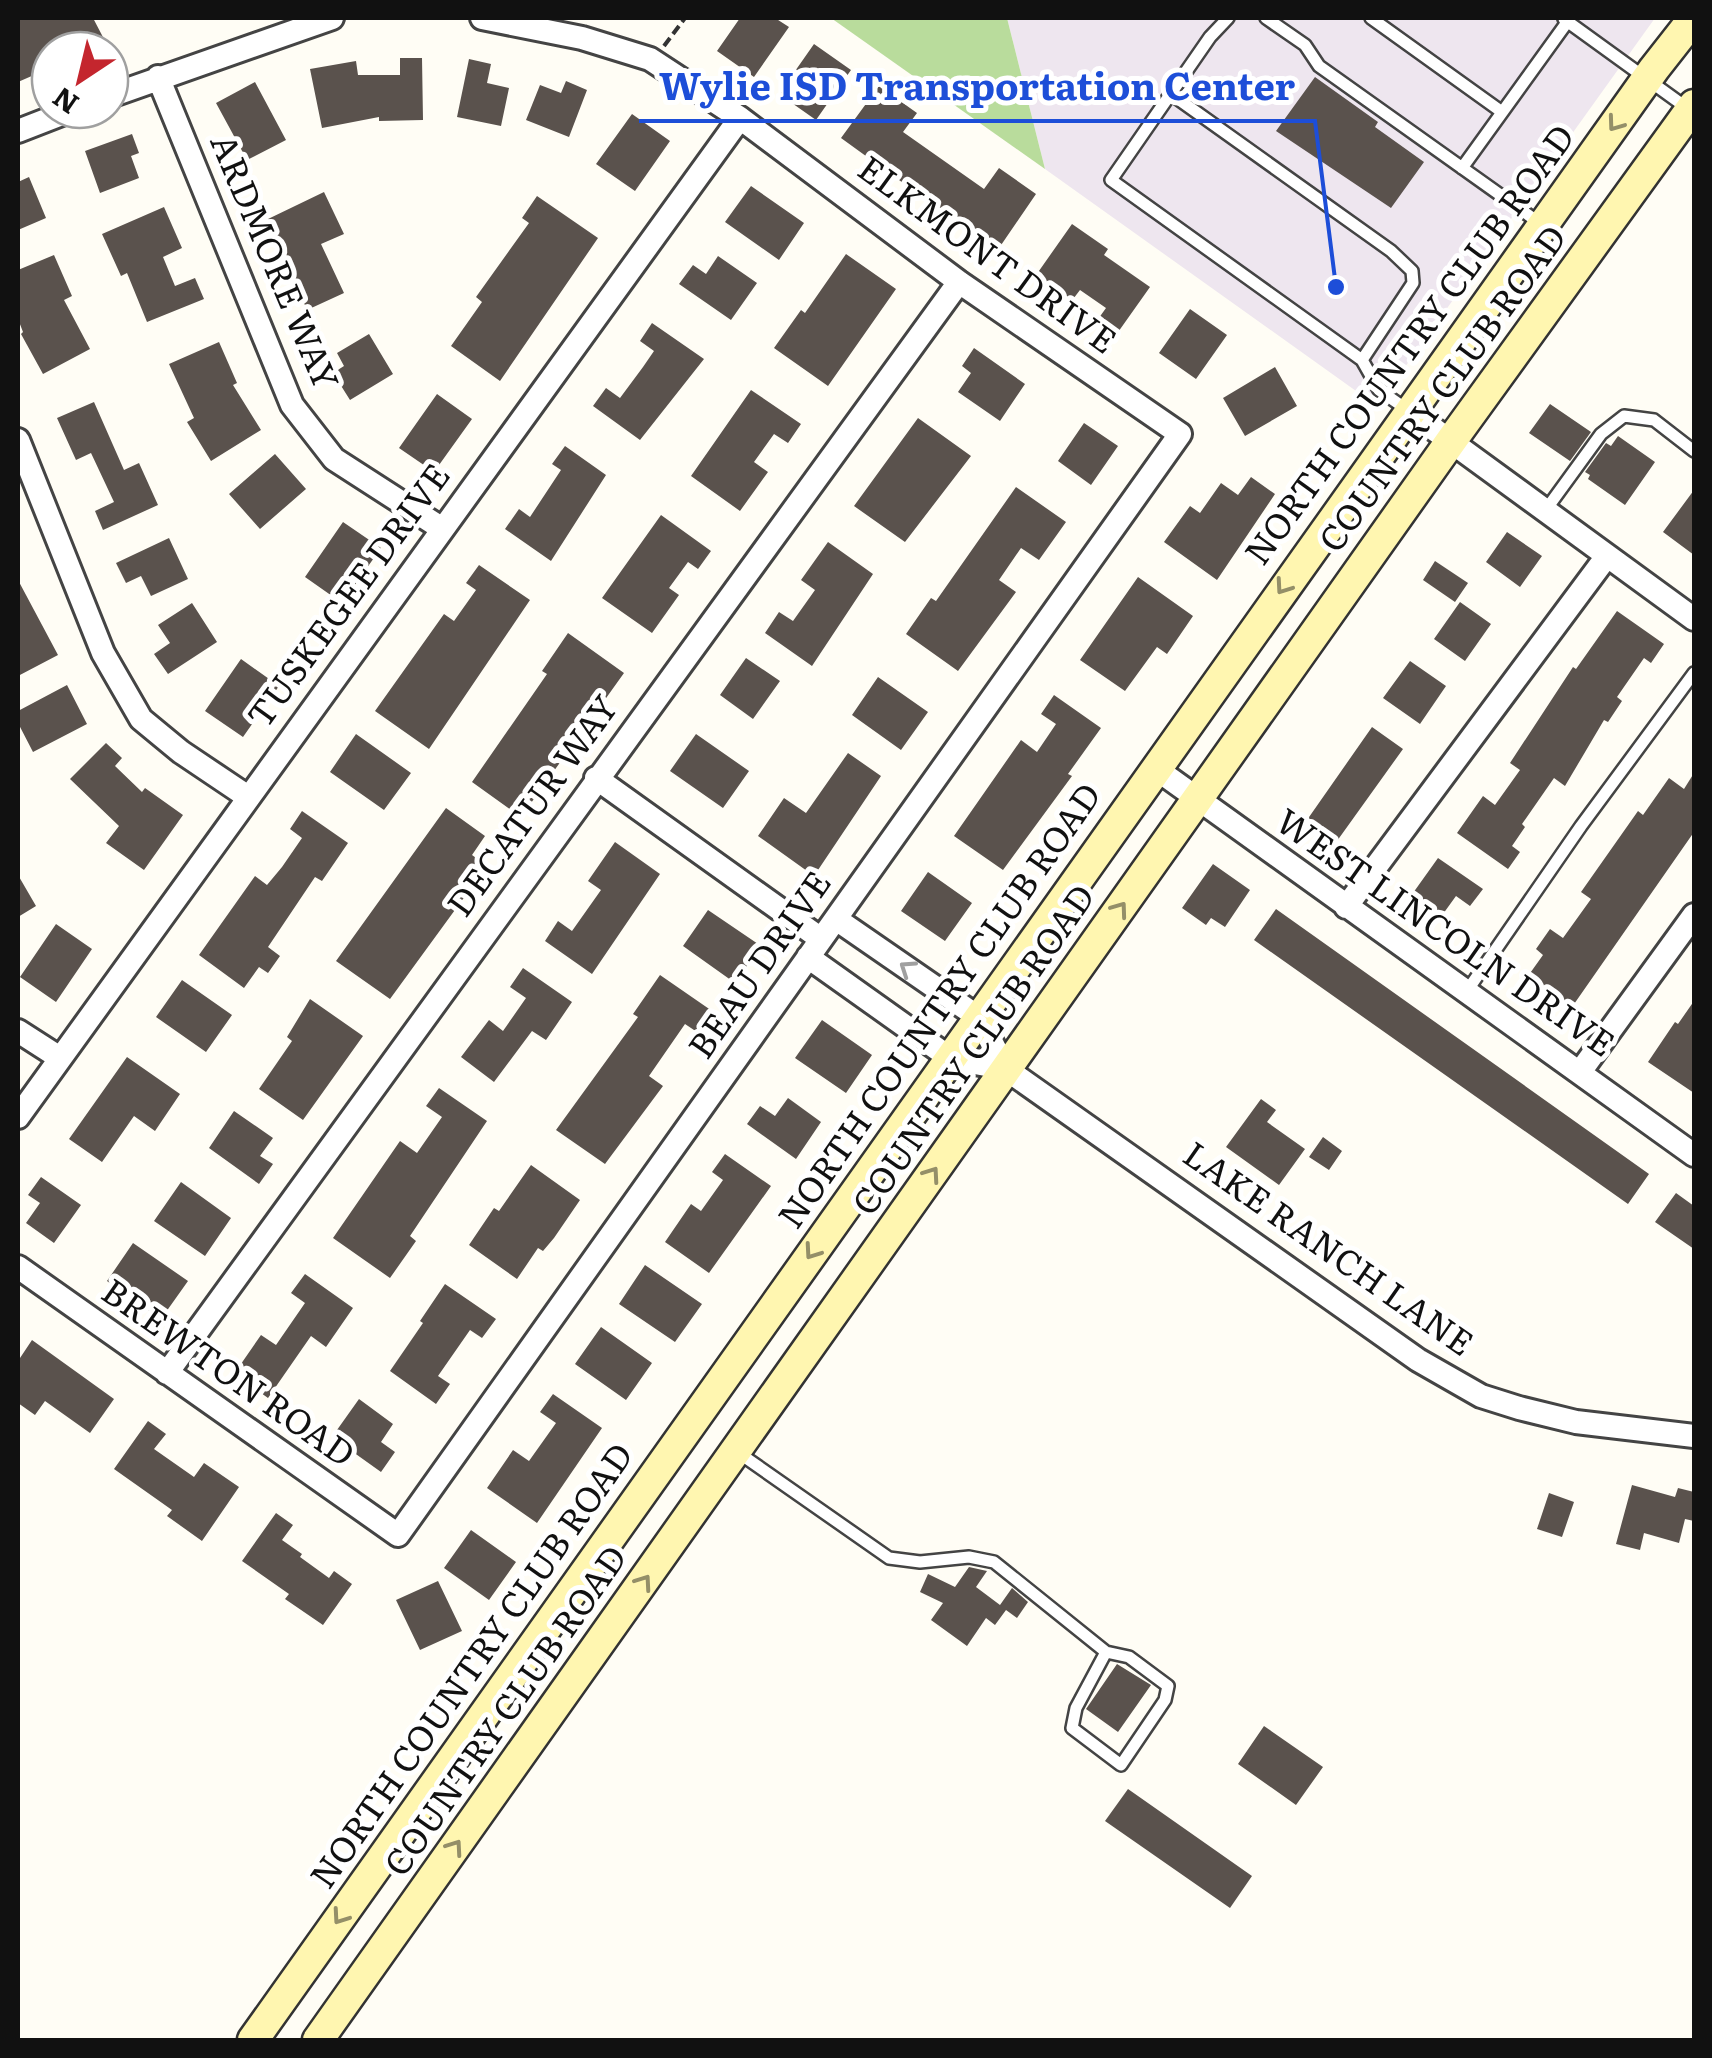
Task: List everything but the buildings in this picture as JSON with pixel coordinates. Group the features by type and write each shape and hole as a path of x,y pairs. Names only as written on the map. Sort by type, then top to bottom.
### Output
{"main road":[{"name":"NORTH COUNTRY CLUB ROAD","path":"253,2040 1409,411 1694,18"},
{"name":"COUNTRY CLUB ROAD","path":"318,2040 1451,440 1692,108"},
{"path":"693,1420 736,1451"}],"street":[{"path":"130,88 332,18"},
{"name":"ELKMONT DRIVE","path":"482,18 582,38 654,61 740,118 959,282 1180,434"},
{"name":"ARDMORE WAY","path":"158,77 292,404 334,459 441,528"},
{"name":"TUSKEGEE DRIVE","path":"18,1118 740,118"},
{"name":"DECATUR WAY","path":"166,1373 959,282"},
{"path":"1409,411 1694,619"},
{"name":"BEAU DRIVE","path":"398,1536 1180,434"},
{"path":"18,440 103,652 141,719 181,752 248,797"},
{"path":"1346,906 1606,556"},
{"name":"WEST LINCOLN DRIVE","path":"1155,768 1694,1155"},
{"path":"596,778 950,1058 1006,1069"},
{"path":"1580,1072 1694,915"},
{"path":"836,919 978,1017 1006,1069"},
{"path":"18,1031 60,1058"},
{"name":"LAKE RANCH LANE","path":"1006,1069 1418,1360 1481,1396 1576,1422 1694,1436"},
{"name":"BREWTON ROAD","path":"18,1267 398,1536"}],"lane":[{"path":"1228,18 1210,37 1111,180 1362,360 1378,390 1409,411"},
{"path":"1266,18 1305,45 1319,66 1542,225"},
{"path":"1371,18 1502,112"},
{"path":"1462,168 1565,20 1692,108"},
{"path":"1171,94 1412,271 1413,283 1362,360"},
{"path":"1545,511 1601,434 1624,416 1654,420 1694,451"},
{"path":"1467,991 1580,826 1694,673"},
{"path":"736,1451 889,1558 920,1562 969,1557 994,1562 1106,1652 1129,1657 1168,1686 1165,1700 1122,1764 1072,1728 1076,1708 1106,1652"}],"path":[{"path":"654,61 685,18"}],"shaded area":[{"path":"1007,18 1655,18 1377,406 1045,169"}],"green space":[{"path":"831,18 1007,18 1045,169"}],"place":[{"name":"Wylie ISD Transportation Center","path":"1336,287"}]}
